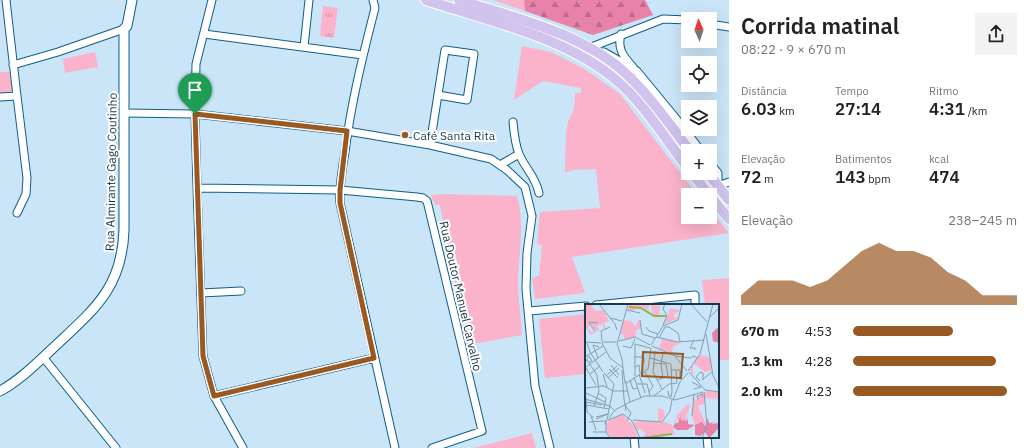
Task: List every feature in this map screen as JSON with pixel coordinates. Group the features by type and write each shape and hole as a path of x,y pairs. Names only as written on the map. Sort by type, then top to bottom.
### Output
{"main road":[{"path":"426,0 555,42 587,58 616,80 638,104 681,159"},
{"path":"459,0 558,32 589,48 624,71 648,97 685,144"},
{"path":"698,180 704,188"},
{"path":"713,180 729,200"},
{"path":"717,204 729,219"}],"street":[{"path":"6,0 27,178 26,194 17,213"},
{"name":"Rua Almirante Gago Coutinho","path":"0,391 43,357 98,305 118,267 124,243 124,29 132,0"},
{"path":"212,0 196,64 195,114 203,356 214,396 243,448"},
{"path":"304,47 310,0"},
{"path":"374,0 375,8 347,131 340,190 340,203 395,448"},
{"path":"589,48 621,34 663,19 681,20"},
{"path":"717,25 729,27"},
{"path":"13,65 58,52 124,29"},
{"path":"204,34 363,56"},
{"path":"621,34 618,44 623,56 674,116 695,144"},
{"path":"589,48 604,51 637,71"},
{"path":"430,145 445,50 474,54 467,100 438,95"},
{"path":"0,97 17,96"},
{"path":"124,113 195,114 347,131 430,145 491,159 500,165 525,188 532,216 526,270 526,289 535,386 550,448"},
{"path":"513,122 514,136 519,154 536,181 538,194"},
{"path":"500,165 519,154"},
{"path":"717,173 718,186 729,182"},
{"path":"197,188 340,190"},
{"name":"Rua Doutor Manuel Carvalho","path":"340,190 417,196 427,201 482,431 432,448"},
{"path":"201,292 242,291"},
{"path":"622,304 695,295 695,304"},
{"path":"529,311 585,306"},
{"path":"43,357 116,448"},
{"path":"214,396 374,358"},
{"path":"634,438 635,448"},
{"path":"707,438 708,448"}],"green space":[{"path":"440,0 447,0 513,20 556,36 597,57 615,70 635,88 681,146 681,151 635,92 614,72 576,47 531,28"},
{"path":"493,0 524,0 525,11"},
{"path":"524,0 645,0 653,15 593,35 525,11"},
{"path":"323,6 338,8 334,38 320,36"},
{"path":"522,46 551,52 583,68 620,94 681,174 681,180 686,180 692,188 681,188 681,224 717,224 717,218 729,233 572,257 585,293 535,299 532,278 539,276 542,246 537,243 540,212 600,208 596,169 573,170 565,173 566,132 568,122 574,109 575,93 581,93 581,88 543,81 514,100"},
{"path":"95,52 98,67 65,73 63,59"},
{"path":"0,72 10,72 12,92 0,93"},
{"path":"431,195 517,196 521,216 518,293 522,335 467,345 440,205 435,205"},
{"path":"729,278 729,360 719,360 719,304 705,304 702,280"},
{"path":"585,314 585,374 545,378 539,319"},
{"path":"532,433 536,448 474,448"}],"place":[{"name":"Café Santa Rita","path":"405,135"}],"route":[{"path":"195,114 347,131 340,190 340,203 374,358 214,396 203,356 195,114"}]}
